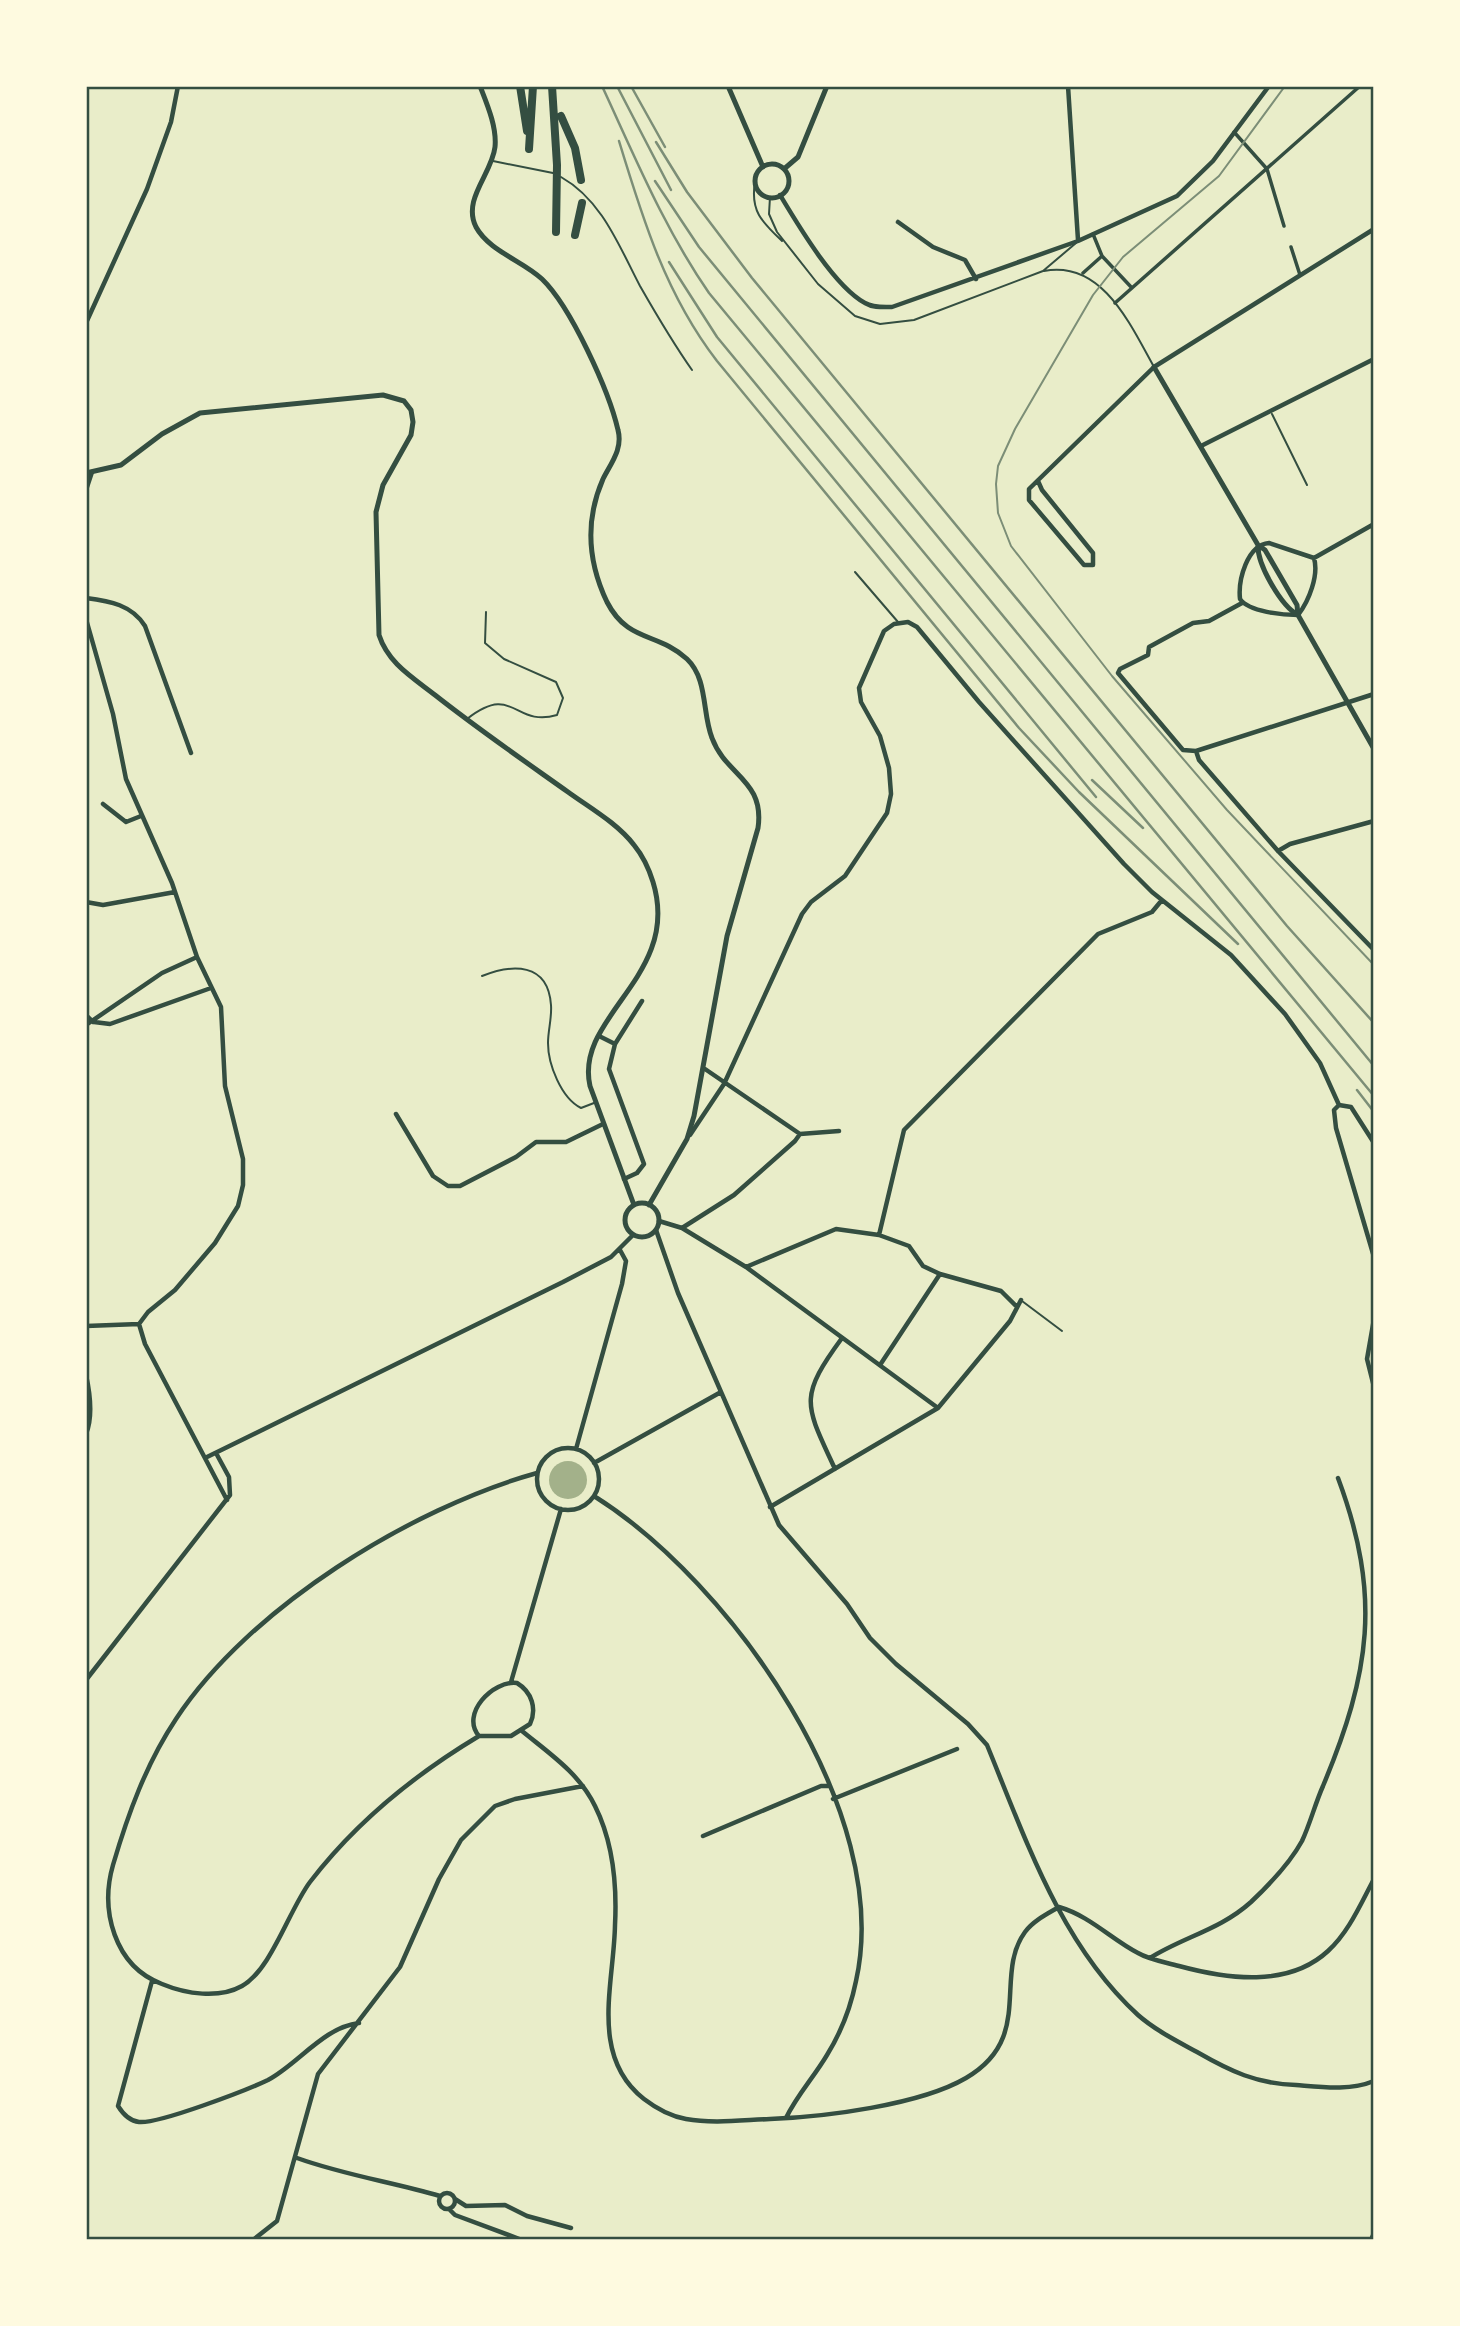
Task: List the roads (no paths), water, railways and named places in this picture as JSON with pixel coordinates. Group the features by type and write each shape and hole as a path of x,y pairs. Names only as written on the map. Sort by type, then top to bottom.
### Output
{"highway":[{"path":"520,86 529,147 533,86"},
{"path":"552,86 557,165 556,232"},
{"path":"561,116 575,148 581,180"},
{"path":"575,235 582,203"}],"street":[{"path":"86,323 147,189 171,122 178,86"},
{"path":"480,86 495,134 492,160 474,199 477,228 486,239 543,280 561,303 604,390 618,429 617,454 603,480 591,518 591,548 603,592 626,628 677,652 693,666 701,684 712,740 723,758 750,786 757,802 758,828 727,936 705,1069 687,1139"},
{"path":"728,86 763,167"},
{"path":"784,169 798,157 827,86"},
{"path":"1068,86 1078,241"},
{"path":"780,195 798,228 855,296 878,307 911,302 1078,241 1177,196 1196,180 1269,86"},
{"path":"1115,303 1360,86"},
{"path":"1234,132 1267,169 1284,226"},
{"path":"776,164 784,169 789,183 780,195 770,197 760,192 755,182 763,167 776,164"},
{"path":"898,222 933,247 965,260 976,279"},
{"path":"1038,481 1042,490 1093,553 1093,565 1084,565 1029,500 1029,489 1154,367 1374,229"},
{"path":"1093,232 1102,256 1132,288"},
{"path":"1291,247 1300,277"},
{"path":"1083,273 1102,256"},
{"path":"1201,446 1374,359"},
{"path":"1154,367 1258,545 1265,550 1297,605 1298,615 1374,749"},
{"path":"86,490 89,472 121,465 184,420 215,410 383,395 404,401 411,410 411,435 383,485 376,512 379,635 385,653 402,670 466,719 621,830 647,867 656,896 658,925 654,946 644,969 599,1036 591,1051 587,1069 595,1103 634,1205"},
{"path":"1242,603 1240,592 1251,552 1258,545 1269,543 1314,558 1374,524"},
{"path":"1298,615 1309,594 1315,569 1314,558"},
{"path":"86,598 127,607 137,614 145,626 191,753"},
{"path":"1298,615 1286,615 1242,603 1209,621 1193,623 1172,634 1149,648 1148,655 1120,669 1119,677 1183,750 1196,751 1374,694"},
{"path":"86,619 113,714 126,779 175,892 197,957 222,1016 225,1086 243,1159 243,1185 238,1206 215,1242 176,1290 148,1312 139,1324"},
{"path":"649,1205 687,1139 724,1084 802,914 811,902 845,876 887,813 891,794 885,752 861,702 859,688 884,631 899,624 910,623 917,627 979,702 1124,864 1162,900 1224,948 1285,1014 1320,1063 1339,1105"},
{"path":"1196,751 1199,760 1278,851 1374,950"},
{"path":"103,804 126,822 141,816"},
{"path":"1278,851 1290,844 1374,821"},
{"path":"86,902 103,905 175,892"},
{"path":"878,1235 904,1130 1098,934 1152,912 1162,900"},
{"path":"86,1025 162,973 197,957"},
{"path":"86,1015 93,1022 110,1024 211,988"},
{"path":"624,1179 637,1173 644,1164 613,1086 609,1069 615,1044 642,1001"},
{"path":"599,1036 615,1044"},
{"path":"705,1069 800,1134 839,1131"},
{"path":"1339,1105 1351,1107 1374,1143"},
{"path":"1339,1105 1334,1110 1336,1128 1374,1257"},
{"path":"396,1114 433,1176 448,1186 460,1186 516,1157 536,1142 566,1142 603,1124"},
{"path":"682,1228 734,1195 795,1142 800,1134"},
{"path":"634,1205 649,1205 657,1213 659,1221 656,1230 678,1293 770,1507 790,1540 838,1594 870,1637 987,1745 1059,1907 1087,1960 1138,2015 1226,2069 1271,2084 1351,2087 1374,2081"},
{"path":"634,1205 625,1218 626,1228 633,1235 646,1236 656,1230"},
{"path":"659,1221 682,1228 746,1267 938,1408"},
{"path":"746,1267 836,1229 878,1235 900,1240 909,1246 923,1266 940,1274 1001,1292 1017,1307"},
{"path":"207,1457 564,1282 620,1250 633,1235"},
{"path":"576,1449 622,1284 626,1261 620,1250"},
{"path":"880,1365 940,1274"},
{"path":"770,1507 938,1408 1010,1321 1021,1300"},
{"path":"1374,1319 1367,1365 1374,1387"},
{"path":"86,1326 139,1324"},
{"path":"139,1324 145,1344 207,1457 227,1500"},
{"path":"835,1469 810,1407 811,1390 817,1372 842,1338"},
{"path":"86,1375 90,1391 89,1426 86,1434"},
{"path":"594,1463 720,1392"},
{"path":"576,1449 594,1463 599,1479 594,1496 580,1507 561,1509 545,1500 540,1492 537,1474 540,1464 554,1451 576,1449"},
{"path":"86,1680 230,1496 229,1477 216,1453"},
{"path":"479,1736 474,1721 478,1704 490,1692 511,1682 523,1687 533,1702 532,1719 522,1731 503,1737 479,1736 409,1781 330,1857 297,1902 251,1979 242,1986 210,1994 178,1989 152,1980 117,1944 108,1916 107,1884 127,1817 141,1782 177,1716 207,1679 270,1617 365,1549 425,1515 502,1483 537,1474"},
{"path":"1150,1958 1220,1926 1252,1900 1275,1875 1303,1838 1345,1736 1358,1682 1367,1617 1353,1516 1338,1478"},
{"path":"594,1496 642,1531 709,1594 774,1681 828,1786 847,1837 862,1904 860,1960 853,1994 834,2042 786,2118"},
{"path":"511,1682 561,1509"},
{"path":"522,1731 565,1765 583,1786 599,1814 614,1876 615,1926 608,2023 610,2047 620,2074 648,2103 677,2117 717,2121 839,2112 912,2097 956,2083 974,2073 992,2055 1006,2028 1015,1958 1020,1940 1034,1923 1059,1907"},
{"path":"833,1799 957,1749"},
{"path":"253,2240 277,2221 297,2158 318,2074 400,1967 439,1879 468,1830 484,1814 506,1802 583,1786"},
{"path":"703,1836 821,1786 828,1786"},
{"path":"1059,1907 1096,1924 1133,1951 1150,1958 1232,1976 1263,1977 1297,1970 1320,1957 1335,1944 1374,1878"},
{"path":"152,1980 118,2106 129,2119 140,2122 186,2110 268,2080 344,2026 360,2022"},
{"path":"297,2158 340,2174 406,2186 440,2196 449,2193 466,2206 505,2206 571,2228"},
{"path":"440,2196 441,2206 453,2214 522,2240"},
{"path":"449,2209 455,2204 455,2199"},
{"path":"1371,2240 1374,2233"}],"lane":[{"path":"492,160 552,173 575,186 591,200 692,370"},
{"path":"755,182 753,198 756,214 829,296 855,316 880,324 914,320 1043,271 1067,254 1078,241"},
{"path":"770,197 771,220 785,244"},
{"path":"1043,271 1065,269 1083,273 1115,303 1154,367"},
{"path":"1271,412 1307,485"},
{"path":"855,572 899,624"},
{"path":"466,719 487,704 500,702 532,716 547,718 557,715 561,709 563,698 556,682 504,659 485,643 486,612"},
{"path":"482,976 513,967 526,968 543,983 552,1007 548,1042 552,1066 573,1104 581,1108 595,1103"},
{"path":"1021,1300 1062,1331"}],"tram line":[{"path":"1285,86 1219,176 1123,257 1093,295 1015,429 998,466 998,513 1011,546 1112,676 1227,810 1374,965"}],"railway":[{"path":"602,86 664,218 709,293 1374,1096"},
{"path":"617,86 671,190"},
{"path":"631,86 665,147"},
{"path":"619,141 647,228 670,283 699,336 717,361 1019,728 1079,792 1238,944"},
{"path":"656,142 687,192 752,278 1287,926 1374,1023"},
{"path":"655,181 699,247 1374,1066"},
{"path":"669,262 717,337 1096,797"},
{"path":"1092,780 1143,828"},
{"path":"1357,1090 1374,1112"}]}
